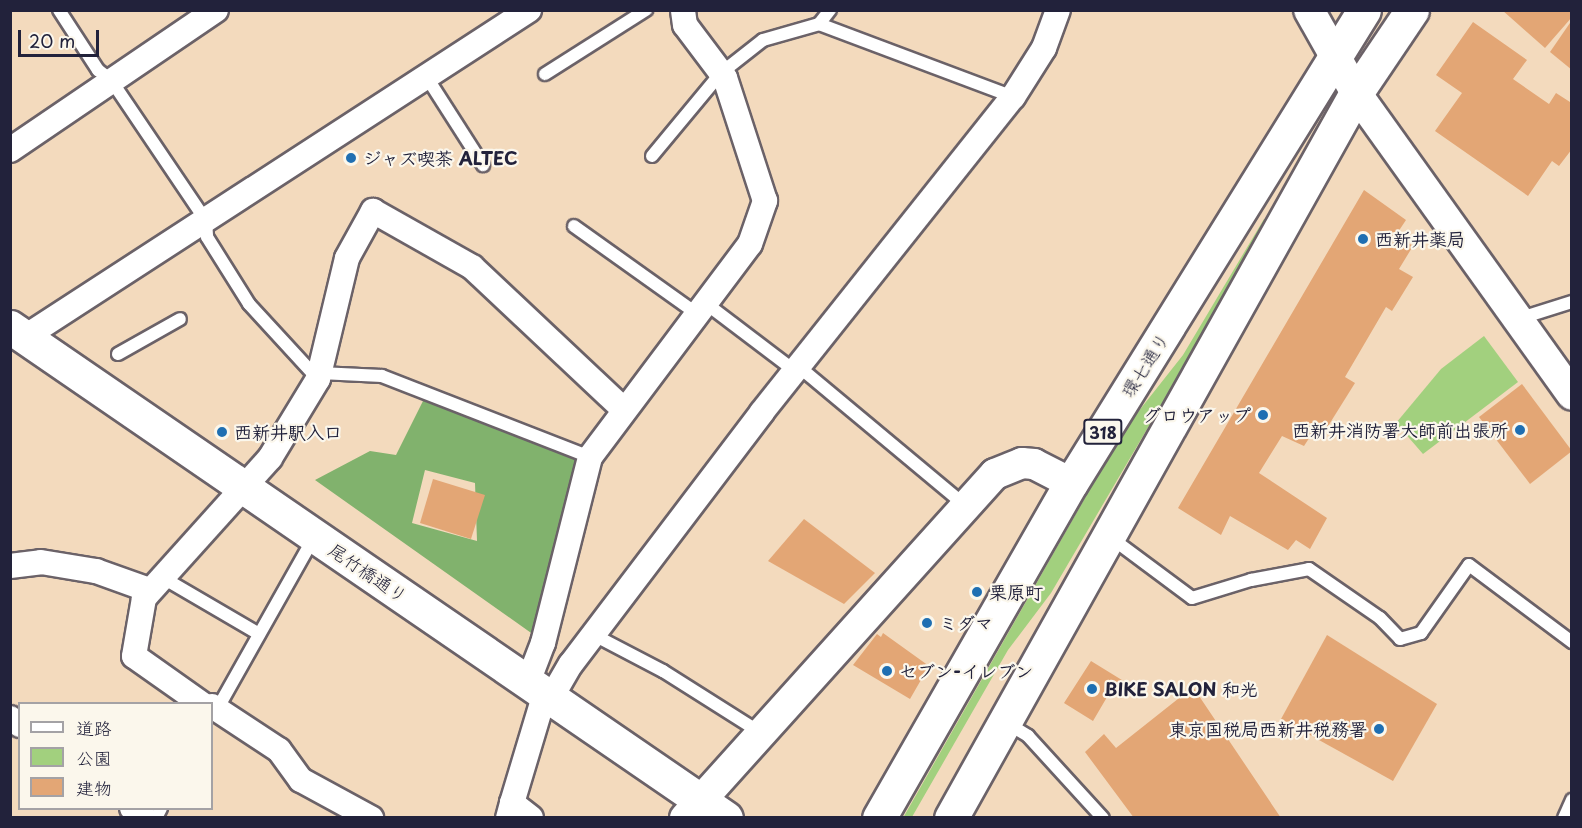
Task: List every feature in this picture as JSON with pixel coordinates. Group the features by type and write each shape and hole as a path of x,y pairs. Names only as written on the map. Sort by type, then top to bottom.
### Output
{"main road":[{"name":"環七通り","path":"879,818 1071,483 1335,52 1364,10"},
{"path":"951,818 1356,93 1412,10"},
{"name":"尾竹橋通り","path":"15,338 244,486 541,691 704,812"}],"street":[{"path":"10,150 216,10"},
{"path":"15,338 206,221 426,76 496,19 529,10"},
{"path":"517,813 541,691 543,643 590,457 622,408 750,244 765,201 722,73 685,25 683,10"},
{"path":"541,691 594,635 796,369 1013,98 1044,48 1058,10"},
{"path":"1309,10 1335,52 1356,93 1572,395"},
{"path":"201,702 134,656 144,598 218,511 270,458 319,376 347,258 373,211 472,267 622,408"},
{"path":"704,812 761,733 995,474 1022,463 1035,464 1071,483"},
{"path":"10,567 41,562 157,584"},
{"path":"213,710 279,750 301,780 371,818"}],"lane":[{"path":"59,10 98,70 111,80 206,221 207,237 249,304 319,376 382,376 590,457"},
{"path":"545,74 646,10"},
{"path":"652,156 722,73 763,40 819,24 830,10"},
{"path":"819,24 1013,98"},
{"path":"426,76 483,165"},
{"path":"574,226 796,369 966,506"},
{"path":"1516,319 1572,302"},
{"path":"118,354 180,318"},
{"path":"213,706 259,634 315,536"},
{"path":"1109,536 1191,598 1251,580 1309,569 1380,618 1400,639 1421,633 1469,565 1572,642"},
{"path":"157,584 259,634"},
{"path":"594,635 663,671 761,733"},
{"path":"1005,722 1029,736 1102,818"},
{"path":"1564,818 1572,800"}],"green space":[{"path":"1264,219 1269,221 1051,593 1008,650 912,817 903,818 1123,431 1183,355"},
{"path":"1484,336 1518,382 1423,454 1396,423 1441,369"},
{"path":"428,391 582,456 534,635 315,480 370,451 396,455","holes":["425,470 475,483 477,541 412,523"]}],"building":[{"path":"1502,10 1572,10 1572,17 1545,48"},
{"path":"1572,20 1572,70 1550,52"},
{"path":"1473,22 1527,60 1513,79 1549,104 1556,93 1570,102 1572,149 1559,166 1552,161 1528,196 1435,131 1462,93 1436,75"},
{"path":"1364,190 1406,220 1396,235 1413,246 1399,269 1413,277 1392,311 1386,307 1345,377 1355,383 1325,431 1317,426 1304,446 1282,436 1259,473 1327,518 1310,549 1296,540 1288,550 1230,516 1221,535 1178,508"},
{"path":"1522,384 1572,451 1530,484 1479,417"},
{"path":"433,479 485,495 471,539 420,523"},
{"path":"804,519 875,573 844,604 768,561"},
{"path":"883,633 929,666 910,699 853,665 877,634 881,637"},
{"path":"1327,635 1437,704 1393,781 1281,719"},
{"path":"1091,661 1130,685 1121,699 1110,692 1093,721 1064,703"},
{"path":"1193,687 1281,818 1134,818 1085,752 1104,734 1116,748"}],"place":[{"name":"ジャズ喫茶 ALTEC","path":"351,158"},
{"name":"西新井薬局","path":"1363,239"},
{"name":"グロウアップ","path":"1263,415"},
{"name":"西新井消防署大師前出張所","path":"1520,430"},
{"name":"西新井駅入口","path":"222,432"},
{"name":"栗原町","path":"977,592"},
{"name":"ミダマ","path":"927,623"},
{"name":"セブン-イレブン","path":"887,671"},
{"name":"BIKE SALON 和光","path":"1092,689"},
{"name":"東京国税局西新井税務署","path":"1379,729"}]}
